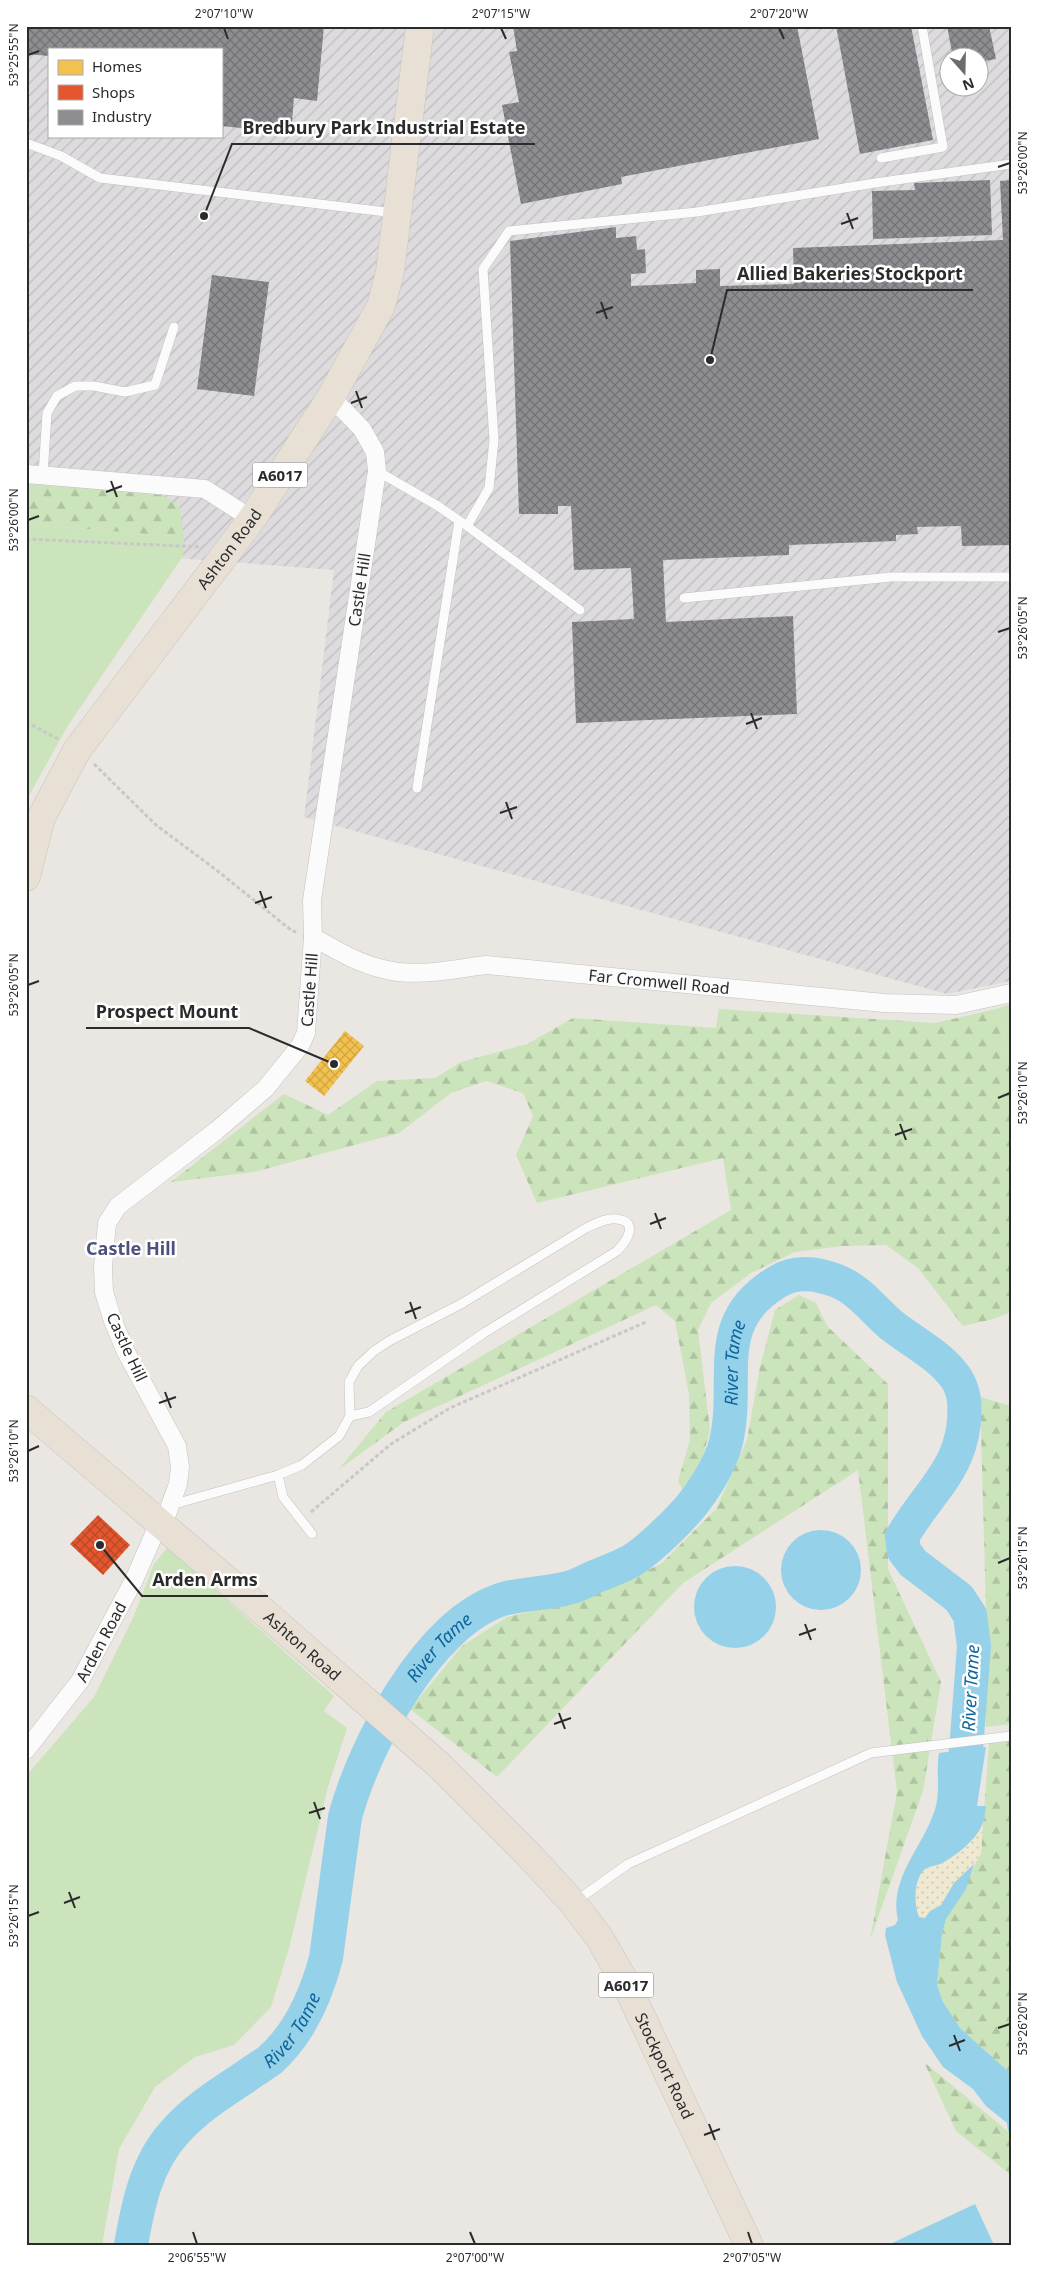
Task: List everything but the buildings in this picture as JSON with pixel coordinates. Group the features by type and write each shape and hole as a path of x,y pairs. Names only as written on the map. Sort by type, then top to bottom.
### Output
{"highway":[{"name":"Ashton Road","path":"26,877 41,818 76,750 252,519 331,397 381,306 390,272 420,26"},
{"name":"Ashton Road","path":"26,1409 165,1514 359,1696 440,1766"},
{"name":"Stockport Road","path":"440,1766 527,1853 572,1903 599,1937 625,1982 749,2245"}],"street":[{"name":"Castle Hill","path":"165,1514 178,1484 180,1467 177,1446 126,1352 113,1321 104,1292 103,1267 107,1223 118,1206 216,1131 266,1089 300,1046 308,1018 313,937 312,900 376,471 375,452 362,429 331,397"},
{"path":"35,474 205,489 252,519"},
{"name":"Far Cromwell Road","path":"313,937 350,958 384,970 421,972 486,965 884,1003 956,1005 1011,993"},
{"name":"Arden Road","path":"26,1750 80,1681 134,1580 165,1514"}],"lane":[{"path":"881,158 943,146 922,26"},
{"path":"26,143 61,156 100,178 398,213"},
{"path":"467,526 489,488 494,440 483,269 509,231 697,212 874,183 1011,164"},
{"path":"35,474 47,413 57,396 75,386 94,386 125,392 155,385 174,327"},
{"path":"376,471 438,506 580,610"},
{"path":"417,788 459,521"},
{"path":"684,598 891,578 1011,577"},
{"path":"165,1514 302,1465 321,1452 338,1436 350,1416 349,1382 358,1366 389,1341 455,1308 586,1228 602,1221 616,1219 626,1222 629,1226 630,1233 627,1241 617,1251 484,1332 369,1412 350,1416"},
{"path":"278,1475 283,1497 312,1534"},
{"path":"572,1903 628,1864 742,1810 871,1753 1011,1736"}],"path":[{"path":"26,539 230,548"},
{"path":"26,722 76,750 108,777 156,825 219,872 291,930 313,937"},
{"path":"302,1520 391,1444 450,1408 646,1322"}],"shaded area":[{"path":"26,26 1011,26 1011,981 947,994 304,817 334,570 176,558 159,508 26,497"}],"green space":[{"path":"26,484 162,495 179,506 184,537 26,524"},
{"path":"26,524 184,537 183,556 67,727 26,801"},
{"path":"1011,1004 1011,1062 996,1009"},
{"path":"719,1009 935,1023 996,1009 1011,1062 1011,1312 993,1319 963,1326 918,1268 886,1245 842,1246 795,1252 751,1273 711,1303 698,1330 710,1430 698,1474 684,1493 678,1481 690,1440 689,1394 675,1321 656,1305 404,1422 338,1470 386,1412 731,1210 723,1158 537,1203 516,1155 533,1116 523,1093 486,1081 451,1093 399,1133 254,1172 171,1182 284,1094 328,1115 377,1081 435,1078 461,1062 527,1044 573,1018 716,1028"},
{"path":"799,1295 816,1303 827,1326 888,1384 888,1569 941,1682 923,1791 870,1940 897,1792 858,1470 683,1583 497,1777 410,1709 462,1646 507,1617 584,1599 661,1564 716,1509 747,1440 760,1367 775,1310"},
{"path":"980,1397 1011,1406 1011,1724 986,1727 986,1608"},
{"path":"168,1547 334,1696 324,1711 347,1728 328,1787 289,1948 271,2007 234,2045 195,2057 155,2087 119,2149 102,2245 26,2245 26,1776 94,1697 133,1618 154,1564"},
{"path":"1011,1740 1011,2074 960,2028 943,2002 937,1985 942,1934 946,1919 981,1853 989,1743"},
{"path":"924,2062 1011,2134 1011,2175 956,2131"}],"sand":[{"path":"983,1824 981,1854 964,1875 954,1883 941,1905 930,1911 925,1918 919,1917 916,1906 916,1892 921,1873 927,1868 946,1861 959,1852 970,1842"}],"water":[{"path":"821,1530 836,1533 849,1542 858,1555 861,1570 858,1585 849,1598 836,1607 821,1610 806,1607 793,1598 784,1585 781,1570 784,1555 793,1542 806,1533"},
{"path":"735,1566 751,1569 764,1578 773,1591 776,1607 773,1623 764,1636 751,1645 735,1648 719,1645 706,1636 697,1623 694,1607 697,1591 706,1578 719,1569"},
{"path":"986,1747 977,1806 986,1806 982,1825 970,1842 958,1853 940,1864 928,1867 921,1873 917,1885 916,1906 919,1917 925,1918 930,1911 941,1905 954,1883 974,1864 966,1889 946,1919 942,1934 937,1985 943,2002 960,2028 1011,2074 1011,2134 1008,2131 1007,2123 986,2106 973,2089 943,2067 922,2036 897,1982 885,1935 886,1928 895,1925 898,1920 896,1904 898,1890 909,1862 931,1821 936,1806 939,1753"},
{"path":"975,2204 994,2245 888,2245"}],"waterway":[{"name":"River Tame","path":"131,2245 140,2200 156,2158 164,2145 198,2110 270,2060 290,2038 312,2000 326,1958 345,1817 354,1788 367,1757 402,1691 424,1661 448,1634 473,1614 500,1600 571,1587 631,1561 665,1533 683,1515 709,1481 726,1442 730,1418 732,1353 735,1334 742,1315 756,1298 784,1278 799,1274 822,1276 852,1289 898,1331 942,1362 959,1383 964,1400 964,1423 954,1459 902,1537 904,1551 913,1563 959,1598 970,1615 974,1646 966,1750 960,1794"}],"place":[{"name":"Bredbury Park Industrial Estate","path":"204,216"},
{"name":"Allied Bakeries Stockport","path":"710,360"},
{"name":"Prospect Mount","path":"334,1064"},
{"name":"Arden Arms","path":"100,1545"}],"district":[{"name":"Castle Hill","path":"131,1248"}]}
